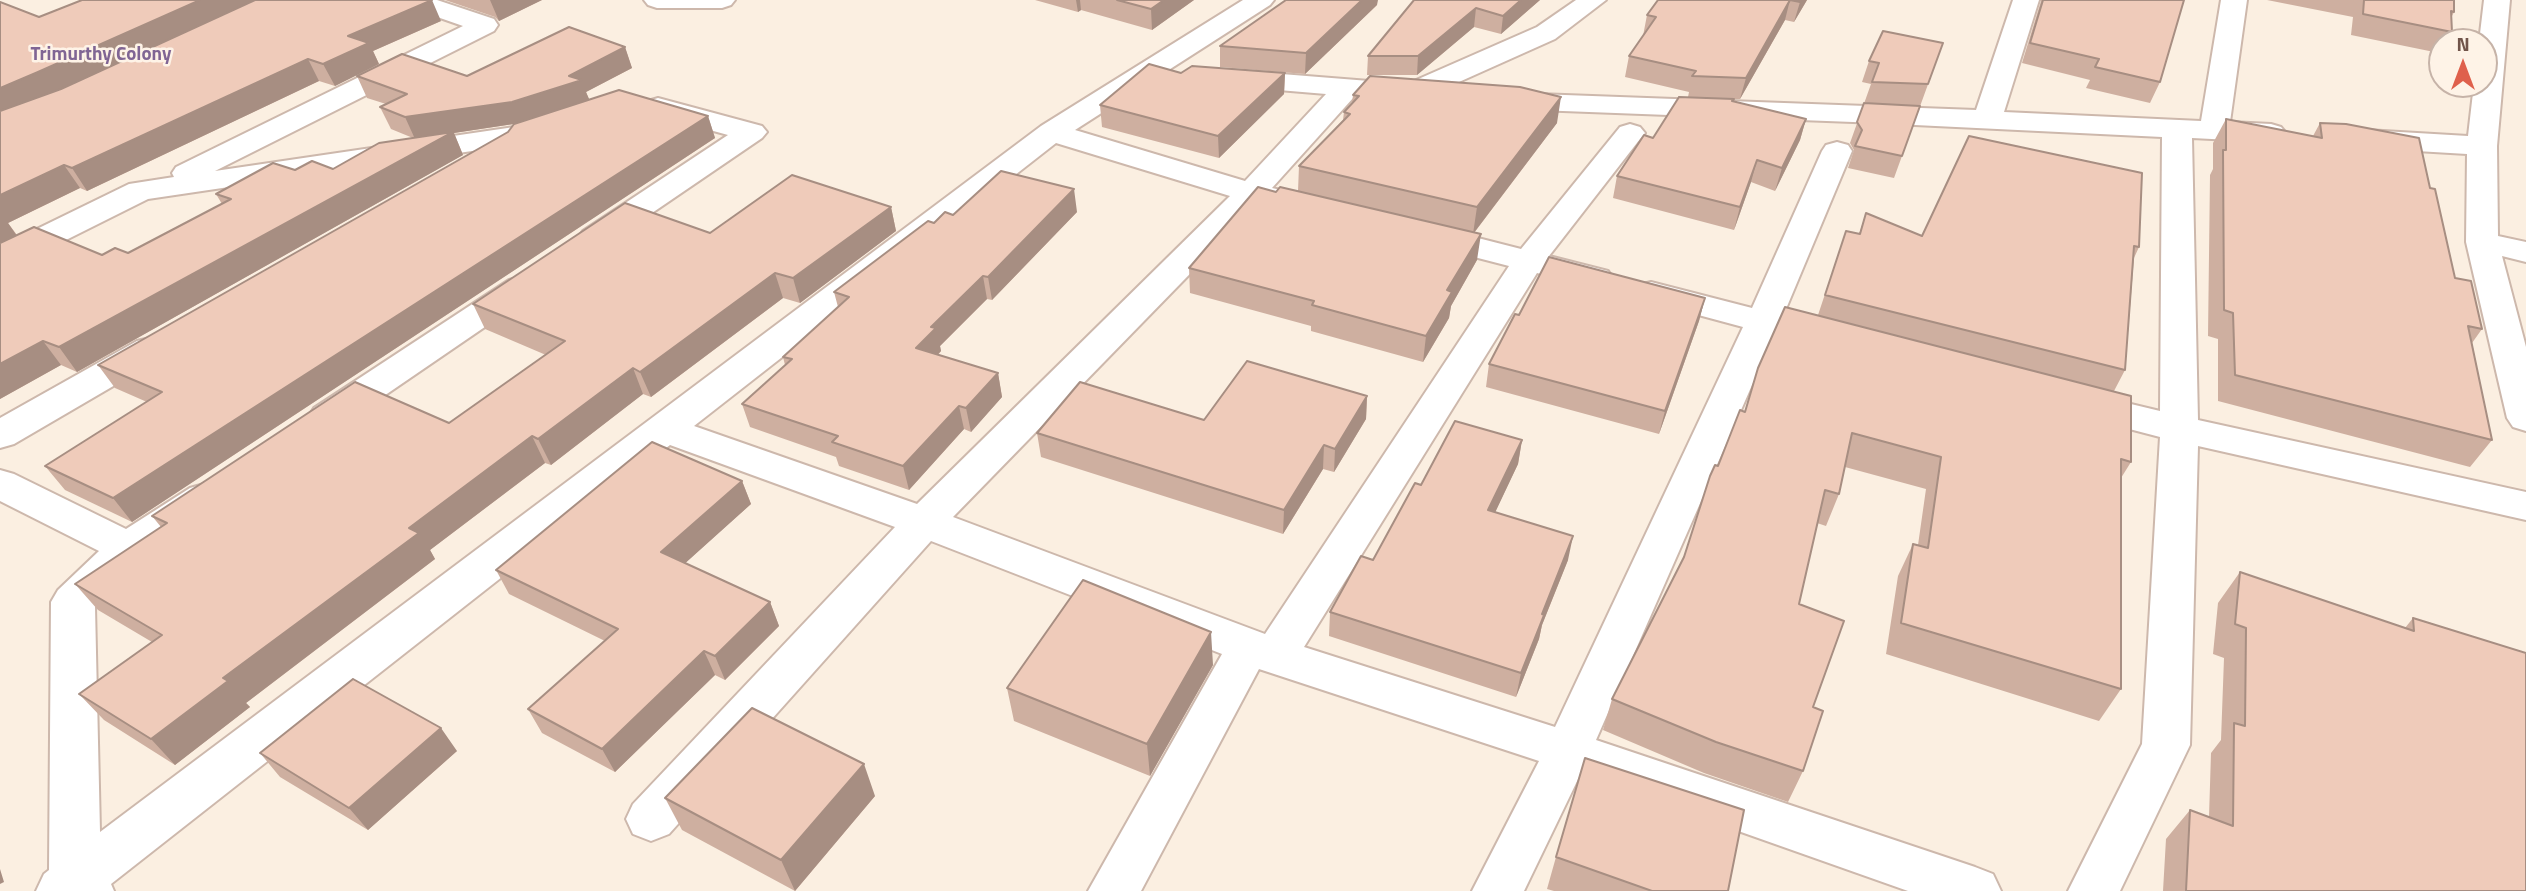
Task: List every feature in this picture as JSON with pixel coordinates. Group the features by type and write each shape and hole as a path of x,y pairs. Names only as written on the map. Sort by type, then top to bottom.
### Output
{"street":[{"path":"0,260 140,191 197,169 485,25 412,0"},
{"path":"657,0 722,0"},
{"path":"75,888 664,429 1051,132 1261,0"},
{"path":"1410,93 1546,33 1593,0"},
{"path":"1987,120 2025,0"},
{"path":"2094,891 2166,745 2179,429 2196,129 2234,0"},
{"path":"2497,0 2482,146 2482,242 2526,418"},
{"path":"1149,72 1477,99 2294,135"},
{"path":"651,819 924,522 1251,193 1348,88"},
{"path":"297,436 752,132 629,99"},
{"path":"140,191 526,134 578,117"},
{"path":"1051,132 1251,193 1331,212"},
{"path":"1114,891 1262,651 1529,260 1630,133"},
{"path":"454,175 526,134"},
{"path":"2334,137 2482,146"},
{"path":"1498,891 1568,751 1837,151"},
{"path":"1397,228 1857,346"},
{"path":"2482,242 2526,253"},
{"path":"0,435 179,332"},
{"path":"2045,394 2179,429 2526,506"},
{"path":"664,429 924,522 1262,651 1568,751 1975,891"},
{"path":"75,888 73,602 128,548 229,481"},
{"path":"0,484 128,548"}],"building":[{"path":"82,0 200,0 0,88 0,2 39,17"},
{"path":"255,0 432,0 348,36 369,43 323,64 308,59 72,168 64,165 0,195 0,111 61,89"},
{"path":"1117,0 1164,0 1151,9"},
{"path":"1286,0 1362,0 1306,53 1220,46"},
{"path":"1414,0 1521,0 1503,16 1476,8 1418,56 1368,56"},
{"path":"1658,0 1790,0 1746,78 1692,76 1696,71 1629,56 1656,17 1647,15"},
{"path":"2043,0 2184,0 2160,82 2095,67 2099,59 2030,43"},
{"path":"2364,0 2454,0 2454,12 2451,11 2452,28 2432,28 2363,14"},
{"path":"569,27 625,47 569,76 582,80 512,102 405,117 380,107 407,94 357,76 402,54 467,76"},
{"path":"1883,31 1943,43 1928,84 1872,82 1879,63 1869,61"},
{"path":"1149,64 1181,73 1192,66 1285,73 1218,136 1100,105"},
{"path":"1370,76 1520,87 1561,97 1477,207 1299,166 1350,114 1344,112 1359,96 1353,95"},
{"path":"619,90 708,116 113,498 45,466 162,392 98,365 508,132 514,124"},
{"path":"1679,97 1734,99 1732,101 1806,119 1782,168 1757,160 1740,207 1617,176 1644,135 1653,138"},
{"path":"1864,103 1920,106 1902,156 1855,146 1862,130 1857,122"},
{"path":"2226,119 2322,138 2320,123 2346,124 2419,138 2430,188 2435,189 2455,278 2471,281 2482,329 2468,326 2492,440 2235,375 2233,313 2224,310 2223,150 2226,150"},
{"path":"453,132 59,347 43,341 0,364 0,243 34,227 102,255 115,248 128,253 231,199 216,194 273,163 295,170 312,161 333,169 379,143"},
{"path":"1969,136 2142,173 2139,247 2134,246 2125,370 1825,295 1846,231 1860,234 1866,213 1922,236"},
{"path":"1001,171 1074,189 988,277 983,276 931,327 936,328 916,348 998,373 966,408 959,406 903,466 832,442 838,436 742,404 792,359 783,357 849,297 834,292 928,221 934,223 945,212 953,215"},
{"path":"792,175 891,207 793,278 775,273 640,372 633,368 538,439 532,436 409,528 419,533 223,678 228,681 151,739 79,694 162,635 75,584 167,523 152,516 355,382 449,423 565,341 473,304 625,203 710,233"},
{"path":"1258,187 1276,192 1280,187 1481,234 1447,290 1452,292 1426,336 1312,305 1314,301 1189,268"},
{"path":"1549,257 1705,298 1665,411 1489,364 1515,314 1519,315"},
{"path":"1785,307 2131,396 2131,462 2121,459 2121,689 1901,623 1913,544 1928,548 1941,457 1852,433 1839,494 1825,490 1799,604 1844,621 1813,707 1823,711 1803,771 1716,742 1612,699 1684,557 1710,476 1715,465 1718,466 1740,410 1745,412 1758,368"},
{"path":"1247,361 1367,396 1335,449 1324,445 1284,510 1037,433 1080,382 1204,420"},
{"path":"1455,421 1522,440 1488,510 1573,536 1521,673 1330,612 1361,556 1373,560 1415,483 1421,485"},
{"path":"652,442 742,481 661,552 770,602 715,656 704,651 602,749 528,709 618,629 496,570"},
{"path":"2240,572 2414,631 2413,618 2526,653 2526,891 2186,891 2190,810 2233,826 2234,723 2245,726 2246,628 2235,624"},
{"path":"1083,580 1211,632 1147,744 1007,688"},
{"path":"353,679 441,728 349,808 260,753"},
{"path":"752,708 864,764 781,860 665,798"},
{"path":"1585,758 1744,810 1728,891 1652,891 1556,857"}],"district":[{"name":"Trimurthy Colony","path":"101,55"}]}
